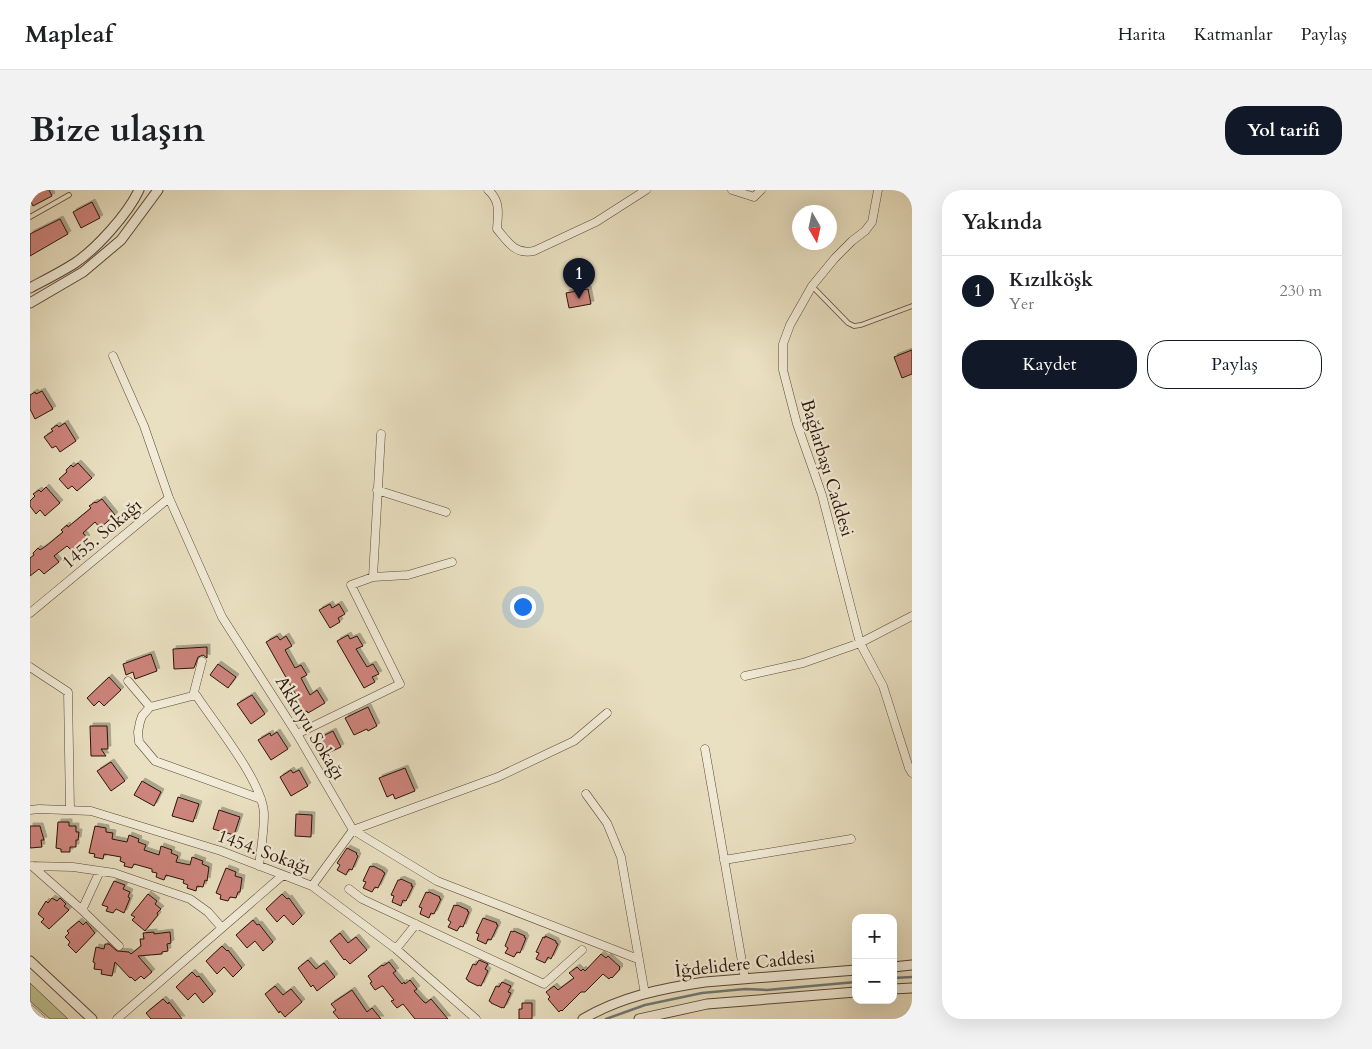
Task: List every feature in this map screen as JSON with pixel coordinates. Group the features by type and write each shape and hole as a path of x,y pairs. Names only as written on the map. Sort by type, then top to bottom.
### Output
{"street":[{"path":"30,288 76,262 107,235 134,200 139,190"},
{"path":"30,303 83,272 121,240 158,190"},
{"path":"488,190 498,203 497,229 516,250 528,252 534,251 596,222 646,190"},
{"path":"732,190 754,197 761,190"},
{"name":"Bağlarbaşı Caddesi","path":"878,190 872,222 865,231 835,258 812,286 790,325 783,344 783,370 797,424 822,495 860,643 883,686 908,768 912,773"},
{"name":"Akkuyu Sokağı","path":"113,356 144,426 169,498 222,617 297,734 353,830 437,881 638,959"},
{"path":"373,578 381,434"},
{"path":"378,490 446,512"},
{"name":"1455. Sokağı","path":"30,613 169,498"},
{"path":"297,734 400,684 351,585 373,578 408,575 452,562"},
{"path":"745,676 803,663 860,643 912,616"},
{"path":"193,696 202,661"},
{"path":"30,667 68,692 70,810"},
{"path":"128,681 150,707"},
{"path":"259,866 264,815 261,799 252,777 196,696 150,707 142,716 138,732 140,742 156,761 261,799"},
{"path":"312,886 353,830 498,778 574,741 607,713"},
{"path":"705,749 745,979"},
{"path":"586,794 608,823 621,857 645,994"},
{"name":"1454. Sokağı","path":"30,810 91,811 221,851 312,886 396,949 476,1019"},
{"path":"724,860 851,839"},
{"path":"119,946 32,866 73,867 114,873 190,900 208,912 222,928"},
{"path":"82,910 100,871"},
{"path":"117,1019 283,875"},
{"path":"349,889 362,899 544,984 582,950"},
{"path":"396,949 416,924"},
{"path":"30,960 92,1019"},
{"path":"897,967 912,965"},
{"name":"İğdelidere Caddesi","path":"583,1019 616,1003 645,994 704,982 852,970"},
{"path":"897,989 912,988"},
{"name":"İğdelidere Caddesi","path":"639,1019 707,1004 852,992"},
{"path":"30,1009 41,1019"}],"lane":[{"path":"30,216 69,196"},
{"path":"812,286 848,323 854,326 912,306"}],"green space":[{"path":"30,983 68,1019 50,1019 30,1001"}],"building":[{"path":"30,190 49,190 52,196 33,206 30,200"},
{"path":"92,202 100,218 81,228 73,212"},
{"path":"60,219 68,234 30,256 30,234"},
{"path":"588,289 591,304 569,308 566,293"},
{"path":"912,350 912,374 902,378 894,357"},
{"path":"42,391 53,409 35,419 30,409 30,395"},
{"path":"65,423 76,441 60,452 56,446 52,448 44,437 53,431 51,429 57,425 59,427"},
{"path":"78,463 92,478 77,491 72,486 68,489 59,479 67,472 66,470 71,465 73,467"},
{"path":"46,487 60,503 45,516 40,510 36,514 30,506 30,501 35,496 33,494 39,490 41,492"},
{"path":"102,499 115,515 100,528 95,522 83,533 87,538 72,551 67,546 54,556 59,562 44,574 39,569 30,576 30,558 34,555 33,553 38,548 40,550 46,546 63,532 61,530 67,525 68,527 91,508 89,506"},
{"path":"330,604 332,608 339,604 345,614 338,618 340,622 330,628 319,610"},
{"path":"348,635 350,639 357,636 363,646 356,649 367,667 373,664 379,674 372,677 375,682 364,688 337,641"},
{"path":"277,636 280,640 286,636 292,646 285,650 295,668 301,665 307,675 301,678 310,695 317,690 325,703 308,713 307,711 303,713 295,698 297,697 266,642"},
{"path":"207,647 207,658 203,655 198,657 194,668 174,669 173,649"},
{"path":"151,654 157,671 135,679 133,672 126,675 123,664"},
{"path":"218,664 236,677 228,688 210,675"},
{"path":"109,677 121,690 104,706 99,701 94,706 87,698"},
{"path":"252,695 265,714 251,724 237,704"},
{"path":"368,707 377,726 354,735 345,718"},
{"path":"90,726 107,726 108,749 101,749 106,756 91,756"},
{"path":"333,731 341,747 324,755 317,739"},
{"path":"277,732 288,749 271,760 258,740 270,733 271,736"},
{"path":"111,762 125,781 111,791 97,771"},
{"path":"405,768 415,791 395,799 393,794 387,797 379,778"},
{"path":"291,770 293,773 299,770 308,786 291,796 280,777"},
{"path":"142,781 161,792 154,806 134,795"},
{"path":"178,797 199,804 193,822 172,816"},
{"path":"219,810 240,817 234,835 213,829"},
{"path":"296,814 312,815 311,837 295,836"},
{"path":"58,822 69,822 69,826 76,826 76,832 79,832 76,847 70,847 70,852 61,852 61,849 56,848"},
{"path":"30,826 40,826 44,840 41,840 42,847 30,848"},
{"path":"95,826 106,828 106,832 113,833 112,839 127,842 129,835 139,839 138,842 146,845 144,850 159,855 161,846 172,850 171,853 178,856 176,862 190,865 192,857 203,861 202,864 209,867 207,881 205,880 203,887 197,886 196,891 187,888 188,885 183,883 184,880 166,875 164,880 156,877 157,873 152,872 152,869 134,864 132,868 124,866 125,863 120,861 121,857 104,854 103,859 94,857 95,854 89,853"},
{"path":"347,848 357,853 358,856 352,870 349,869 346,875 337,870 340,865 337,863"},
{"path":"370,866 385,873 378,888 375,887 372,892 363,888 366,882 363,881"},
{"path":"226,868 236,872 235,876 242,878 240,892 238,892 236,898 230,897 228,901 220,899 221,895 216,893"},
{"path":"401,879 413,886 406,901 403,900 401,906 392,902 394,896 391,895 398,880"},
{"path":"114,881 125,885 123,889 130,892 128,897 130,898 124,913 116,909 113,913 106,911 108,907 102,905"},
{"path":"426,892 441,899 434,914 431,913 429,918 420,914 422,908 419,907"},
{"path":"148,894 157,901 155,904 161,909 145,931 132,920 135,917 131,915"},
{"path":"282,894 287,899 289,898 302,916 293,925 284,915 277,922 266,909"},
{"path":"52,898 57,901 60,898 66,904 64,906 69,910 49,929 41,922 44,919 38,914 46,901 48,903"},
{"path":"454,905 469,912 463,927 460,926 457,931 448,927 451,922 448,920"},
{"path":"483,918 498,925 491,940 488,939 486,944 477,940 479,934 476,933"},
{"path":"253,920 257,925 259,924 273,942 263,951 255,941 247,948 236,935"},
{"path":"79,921 83,925 86,922 95,933 76,953 68,945 70,942 65,937 69,933 67,931"},
{"path":"511,931 526,938 520,953 517,952 514,957 505,953 508,948 505,946"},
{"path":"154,932 154,934 170,932 171,943 167,944 168,951 162,952 162,954 138,956 152,972 144,979 141,976 135,981 115,962 112,976 101,974 102,970 94,969 95,963 93,962 96,947 104,949 105,944 109,944 117,951 129,952 131,954 141,946 140,939 144,939 143,933"},
{"path":"340,933 348,943 356,937 367,950 350,964 344,960 330,941"},
{"path":"545,936 556,941 558,944 551,959 548,957 545,963 536,959 539,953 536,952"},
{"path":"222,946 228,950 242,968 233,977 224,967 217,974 206,961"},
{"path":"601,954 606,958 608,956 620,969 609,979 603,974 585,992 581,992 559,1012 548,999 550,997 546,992 554,986 558,990 574,978 569,973 577,967 581,971 583,969 585,971"},
{"path":"308,960 316,969 324,963 335,977 317,991 313,985 311,987 298,968"},
{"path":"479,960 488,964 485,969 488,971 481,986 466,979 473,964 476,965"},
{"path":"389,962 396,971 393,973 402,984 410,980 417,989 414,991 424,1002 426,1003 431,999 448,1019 415,1019 403,1004 397,1008 391,1001 394,1000 383,986 375,990 368,976"},
{"path":"192,972 197,977 199,976 213,994 203,1003 195,993 188,1000 176,987"},
{"path":"502,982 511,986 508,992 511,993 504,1008 489,1001 496,986 499,987"},
{"path":"275,986 283,995 291,989 302,1002 285,1017 280,1011 279,1013 265,994"},
{"path":"352,990 367,1012 372,1008 381,1019 339,1019 333,1012 336,1010 331,1004"},
{"path":"163,999 168,1004 169,1002 182,1019 151,1019 146,1013"},
{"path":"522,1003 532,1003 532,1019 519,1019 519,1009 522,1009"}],"waterway":[{"path":"897,978 912,977"},
{"path":"606,1019 645,1005 702,993 745,989 767,990 852,982"}],"place":[{"name":"Kızılköşk","path":"579,299"}]}
